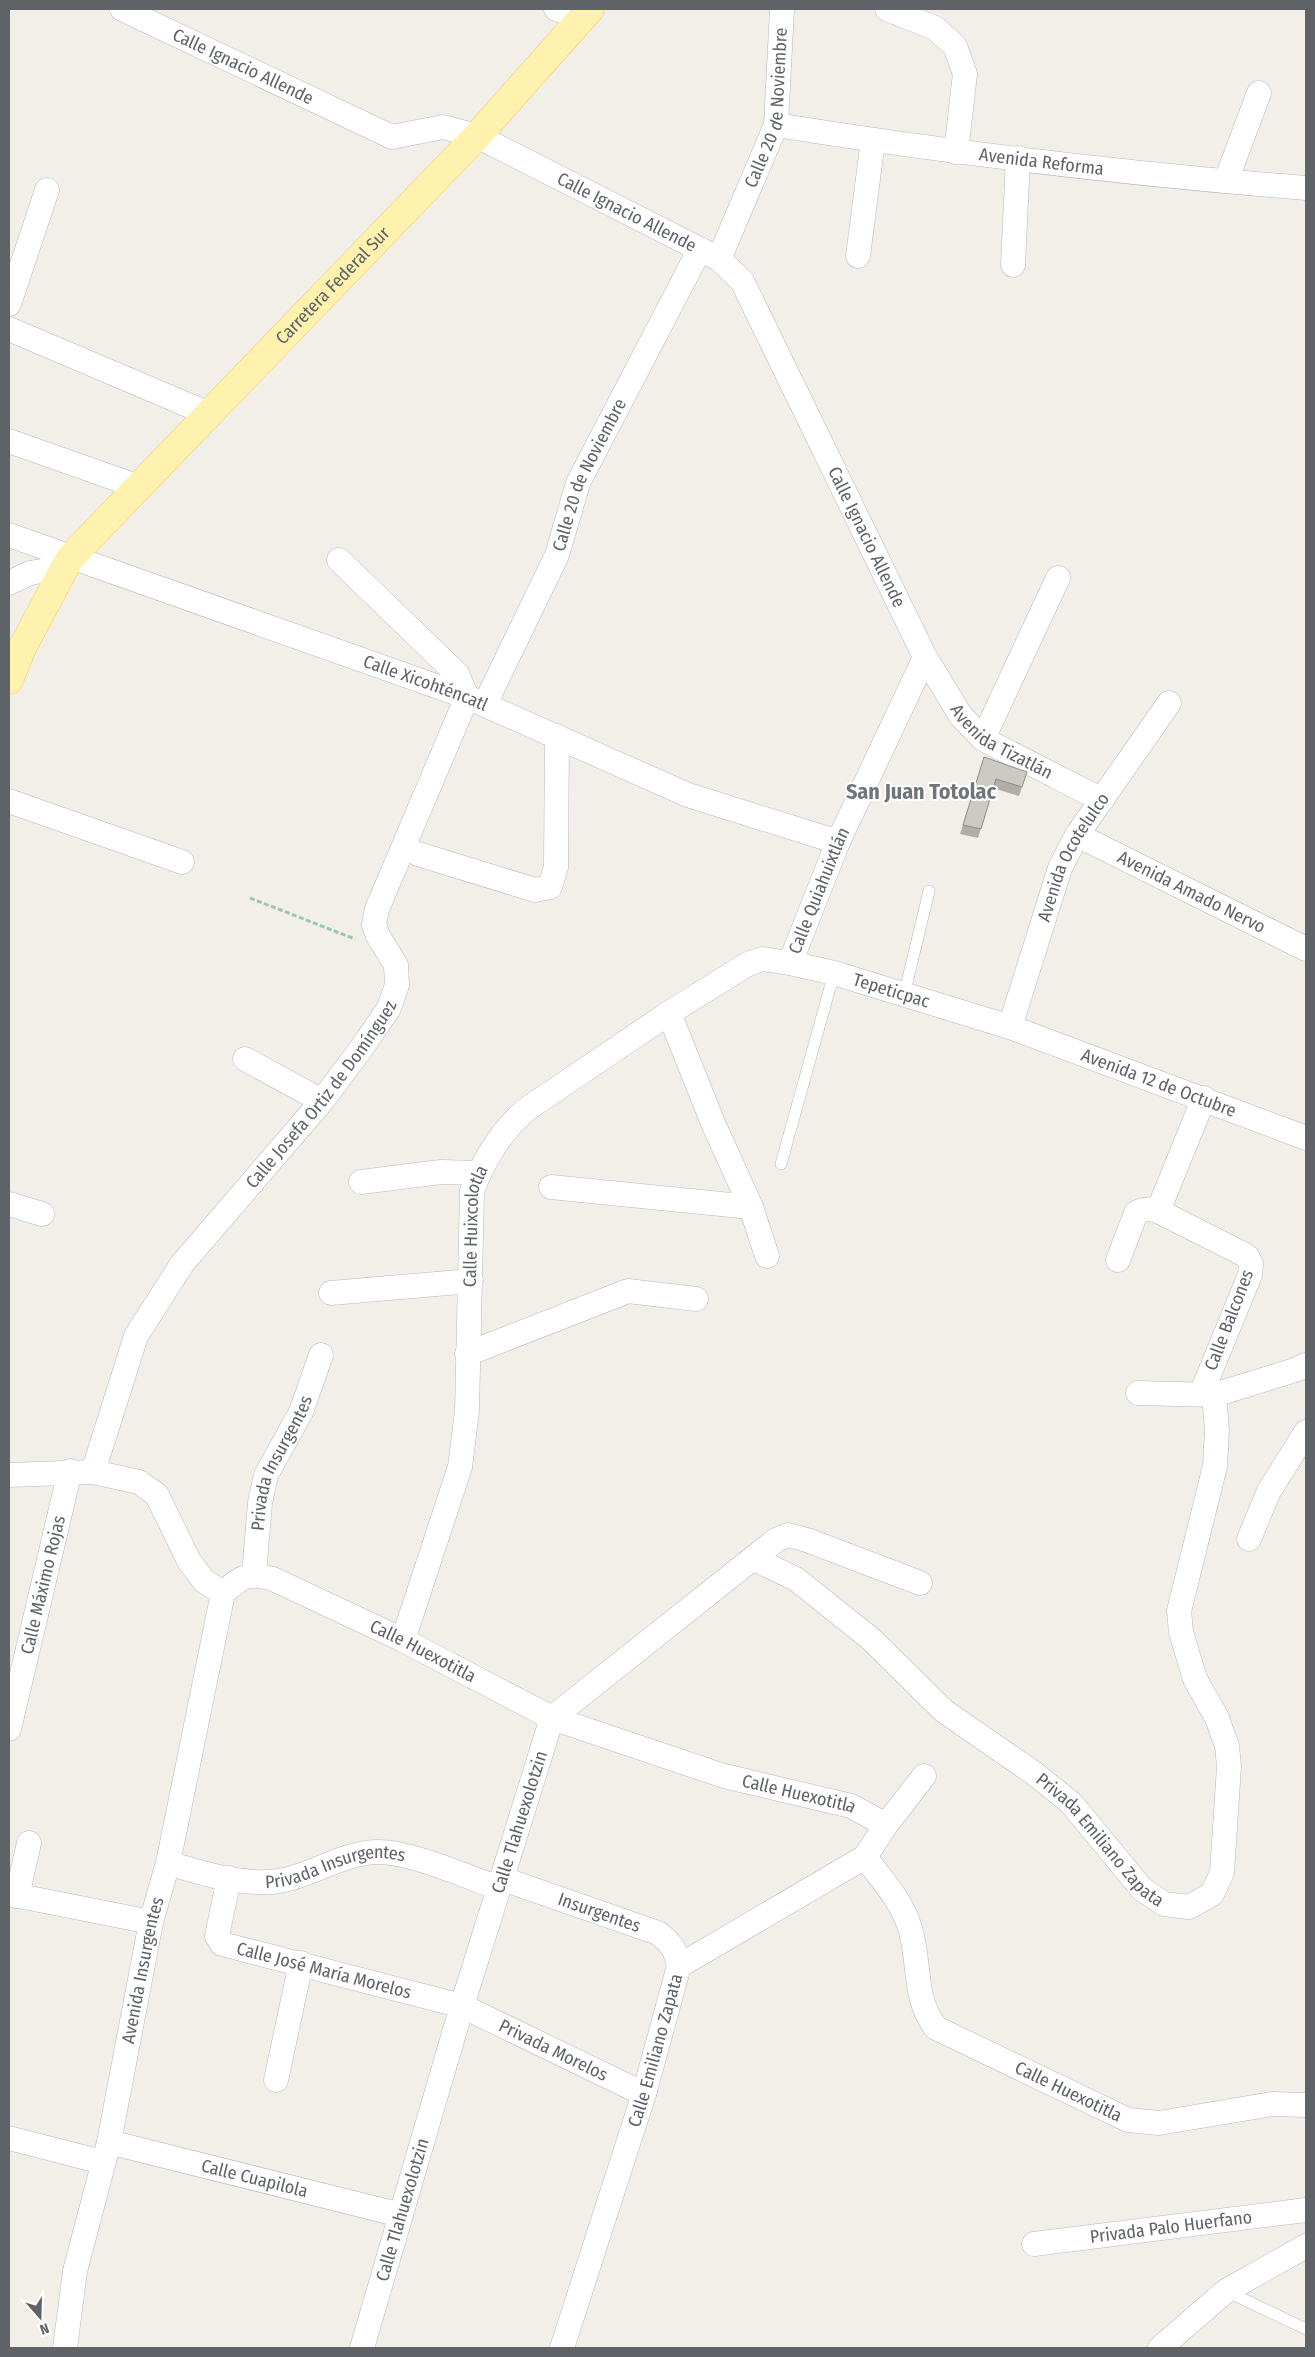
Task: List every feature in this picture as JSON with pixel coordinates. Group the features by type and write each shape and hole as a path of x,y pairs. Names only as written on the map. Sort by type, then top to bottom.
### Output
{"main road":[{"name":"Carretera Federal Sur","path":"9,680 16,640 68,562 477,136 586,14"}],"street":[{"name":"Calle Ignacio Allende","path":"122,9 392,137 443,127 477,136 710,254 742,281 925,658"},
{"path":"556,9 586,14"},
{"name":"Calle 20 de Noviembre","path":"476,700 557,555 578,483 710,254 776,125 782,9"},
{"path":"888,9 936,28 955,46 965,74 956,152"},
{"path":"1226,181 1259,93"},
{"name":"Avenida Reforma","path":"776,125 956,152 1306,188"},
{"path":"858,256 873,140"},
{"path":"1013,265 1018,158"},
{"path":"9,304 47,190"},
{"path":"9,329 209,414"},
{"path":"9,441 140,486"},
{"name":"Calle Xicohténcatl","path":"9,535 68,562 476,700 688,794 838,842"},
{"path":"338,560 457,674 476,700"},
{"path":"9,584 30,573 68,562"},
{"path":"984,739 1058,578"},
{"name":"Avenida Tizatlán","path":"925,658 961,716 984,739 1102,800"},
{"name":"Calle Quiahuixtlán","path":"781,961 925,658"},
{"name":"Calle Josefa Ortiz de Domínguez","path":"82,1472 136,1336 182,1264 322,1101 361,1049 388,1008 397,985 396,965 378,936 374,925 377,909 476,700"},
{"name":"Avenida Ocotelulco","path":"1010,1027 1060,868 1077,835 1169,702"},
{"path":"418,854 536,890 550,887 556,867 557,736"},
{"path":"9,801 182,862"},
{"name":"Avenida Amado Nervo","path":"1077,835 1306,949"},
{"name":"Calle Huixcolotla","path":"403,1640 460,1467 467,1410 472,1191 479,1173 509,1124 527,1109 669,1012 748,964 763,959 781,961"},
{"name":"Tepeticpac","path":"781,961 834,973 1010,1027"},
{"path":"669,1012 713,1123 751,1207 767,1256"},
{"name":"Avenida 12 de Octubre","path":"1010,1027 1204,1098 1306,1138"},
{"path":"245,1059 322,1101"},
{"path":"1118,1260 1136,1213 1142,1210 1158,1211 1204,1098"},
{"path":"360,1182 441,1172 479,1173"},
{"path":"551,1187 751,1207"},
{"path":"9,1204 42,1214"},
{"name":"Calle Balcones","path":"1158,1211 1247,1256 1251,1264 1250,1275 1208,1394"},
{"path":"331,1294 471,1281"},
{"path":"467,1354 628,1291 696,1300"},
{"name":"Privada Insurgentes","path":"254,1574 260,1503 266,1475 301,1412 321,1355"},
{"path":"1138,1393 1208,1394 1295,1370 1306,1365"},
{"name":"Privada Emiliano Zapata","path":"754,1559 796,1579 870,1640 944,1711 1035,1774 1071,1803 1142,1889 1164,1904 1189,1906 1212,1894 1222,1873 1229,1766 1227,1746 1216,1718 1195,1679 1181,1632 1179,1611 1214,1466 1217,1430 1208,1394"},
{"path":"1249,1539 1269,1491 1306,1432"},
{"path":"9,1475 82,1472 139,1482 157,1495 188,1561 204,1581 223,1593 237,1580 254,1574"},
{"name":"Calle Máximo Rojas","path":"9,1724 82,1472"},
{"path":"552,1718 776,1540 788,1535 807,1540 920,1583"},
{"name":"Calle Huexotitla","path":"254,1574 273,1579 403,1640 552,1718 724,1776 851,1806 886,1825"},
{"name":"Avenida Insurgentes","path":"65,2348 75,2271 106,2152 151,1922 168,1863 223,1593"},
{"name":"Calle Tlahuexolotzin","path":"362,2348 462,2006 552,1718"},
{"name":"Calle Emiliano Zapata","path":"562,2348 644,2094 679,1966 865,1857 886,1825 924,1776"},
{"path":"29,1843 13,1895 151,1922"},
{"name":"Privada Insurgentes","path":"168,1863 204,1874 267,1883 284,1880 359,1854 380,1852 401,1854 501,1884"},
{"name":"Calle Huexotitla","path":"865,1857 902,1909 909,1924 921,2000 927,2016 936,2028 1128,2120 1159,2123 1272,2104 1306,2105"},
{"name":"Calle José María Morelos","path":"229,1878 217,1931 218,1940 227,1946 300,1963 462,2006"},
{"name":"Insurgentes","path":"501,1884 658,1933 670,1942 677,1953 679,1966"},
{"path":"276,2080 300,1963"},
{"name":"Privada Morelos","path":"462,2006 644,2094"},
{"name":"Calle Cuapilola","path":"9,2138 106,2152 400,2215"},
{"name":"Privada Palo Huerfano","path":"1034,2244 1306,2210"},
{"path":"1160,2348 1226,2291 1306,2246"}],"lane":[{"path":"904,995 929,891"},
{"path":"781,1164 834,973"},
{"path":"1226,2291 1306,2329"}],"path":[{"path":"250,898 355,939 378,936"}],"building":[{"path":"984,757 1027,772 1022,787 996,779 981,829 963,825"}],"district":[{"name":"San Juan Totolac","path":"921,791"}]}
